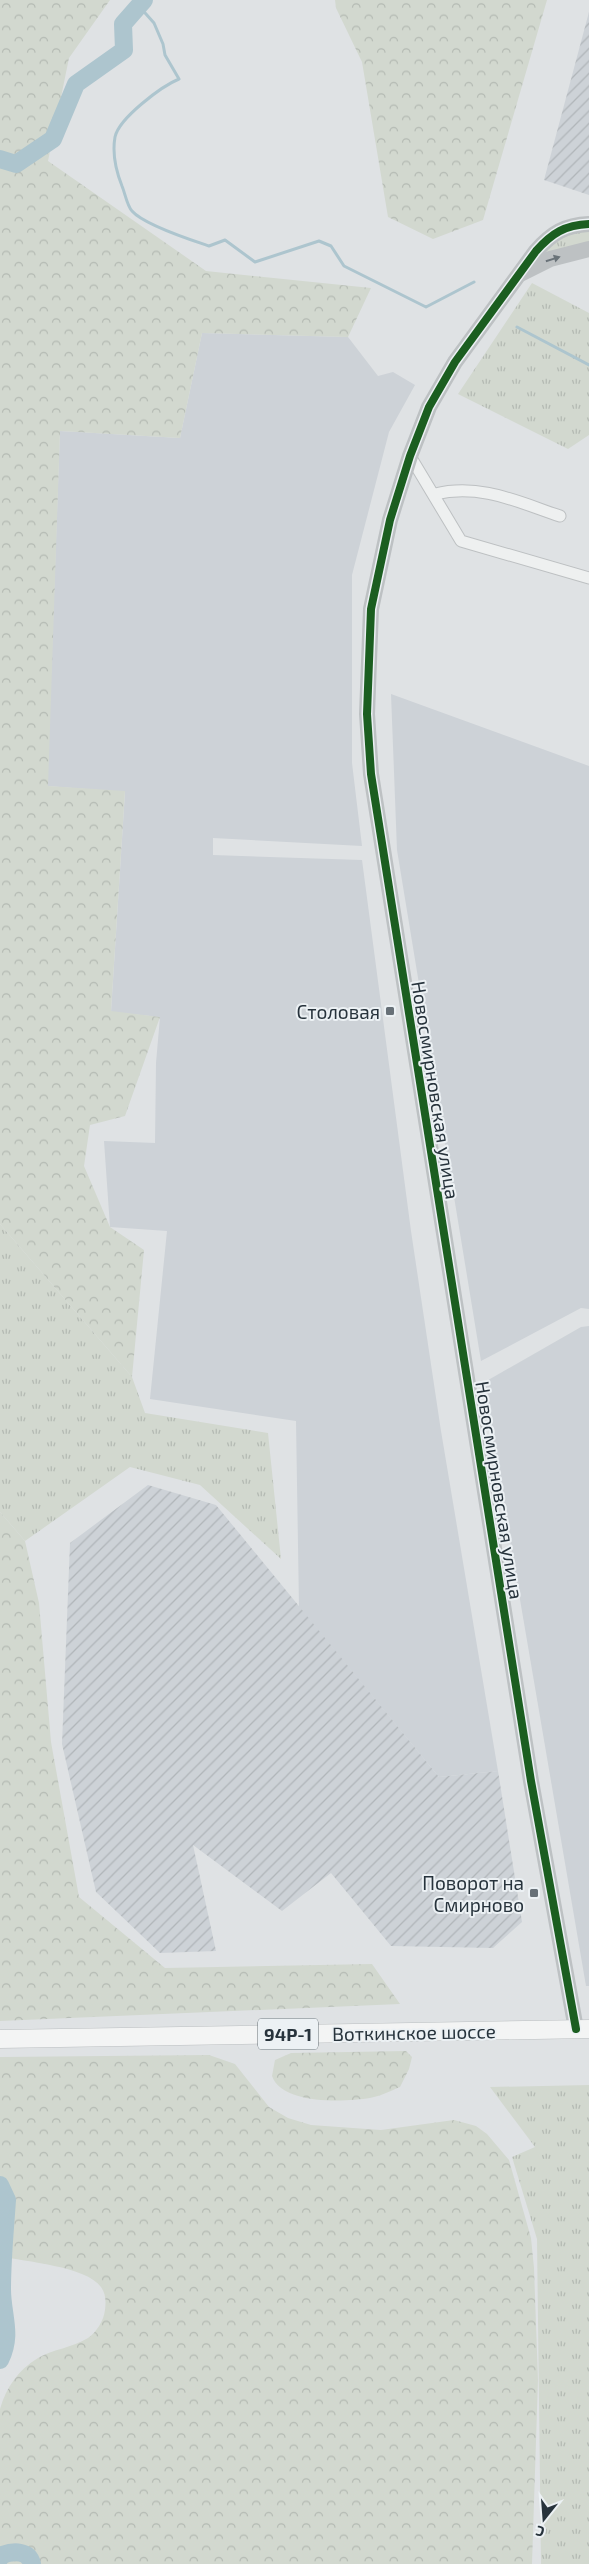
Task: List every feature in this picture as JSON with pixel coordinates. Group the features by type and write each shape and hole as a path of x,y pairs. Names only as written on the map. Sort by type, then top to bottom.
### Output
{"main road":[{"name":"Воткинское шоссе","path":"0,2039 582,2029"}],"street":[{"name":"Новосмирновская улица","path":"582,2029 531,1781 371,774 367,714 371,609 390,520 410,456 429,407 455,362 547,239 570,225 589,224"},
{"name":"Новосмирновская улица","path":"520,274 550,259 589,249"},
{"path":"410,456 461,541 589,578"},
{"path":"434,494 455,489 485,491 560,516"}],"shaded area":[{"path":"589,12 589,195 544,180"},
{"path":"202,333 348,337 378,376 393,372 415,385 389,432 352,575 352,763 362,846 213,838 213,855 362,860 411,1231 441,1431 498,1771 439,1777 299,1607 296,1421 150,1399 167,1231 110,1227 104,1141 155,1143 156,1063 160,1017 111,1012 125,792 47,786 60,431 180,438"},
{"path":"391,694 589,766 589,1309 581,1308 481,1361 397,850"},
{"path":"589,1326 589,1986 586,1986 483,1383 581,1327"},
{"path":"148,1485 216,1505 439,1777 498,1771 522,1922 493,1948 391,1946 331,1873 282,1911 193,1845 216,1951 160,1953 96,1892 62,1744 70,1543"}],"green space":[{"path":"0,0 110,0 69,58 48,161 206,271 371,288 348,337 202,333 180,438 60,431 48,786 125,791 111,1011 160,1017 125,1116 90,1125 84,1166 110,1227 144,1250 132,1377 0,1224"},
{"path":"335,0 547,0 483,220 433,239 388,217 362,62 336,8"},
{"path":"589,230 589,245 536,258 557,235"},
{"path":"532,283 589,313 589,435 568,449 458,394"},
{"path":"0,1224 132,1377 145,1413 268,1433 281,1559 200,1485 130,1467 25,1541 0,1512"},
{"path":"0,1512 25,1541 39,1603 51,1742 79,1897 165,1968 372,1964 400,2004 0,2021"},
{"path":"406,2051 412,2057 409,2069 400,2087 370,2098 331,2100 301,2097 288,2092 278,2085 272,2076 275,2060 291,2053"},
{"path":"209,2055 235,2064 269,2107 288,2118 311,2125 381,2130 454,2120 476,2126 487,2134 509,2160 531,2238 534,2268 538,2380 532,2564 0,2564 0,2409 3,2401 9,2387 24,2368 44,2355 76,2344 91,2336 101,2322 106,2304 105,2295 101,2287 82,2274 54,2266 0,2256 0,2057"},
{"path":"589,2085 589,2564 541,2564 537,2239 512,2157 535,2147 490,2087"}],"waterway":[{"path":"0,159 16,164 53,139 76,84 124,50 123,24 144,0"},
{"path":"138,5 154,23 163,44 165,55 179,79 152,95 133,112 118,129 115,137 114,156 118,174 129,206 138,216 168,232 209,246 225,240 255,262 319,241 331,246 344,266 426,307 474,282"},
{"path":"517,327 589,365"},
{"path":"0,2185 7,2200 2,2289 6,2342 0,2360"},
{"path":"0,2558 2,2555 16,2552 28,2556 32,2564"}],"cycle path":[{"path":"576,2029 531,1781 371,774 367,714 371,609 390,520 410,456 429,407 455,362 536,251 548,239 560,231 573,226 589,224"}],"place":[{"name":"Столовая","path":"390,1011"},
{"name":"Поворот на Смирново","path":"534,1893"}]}
